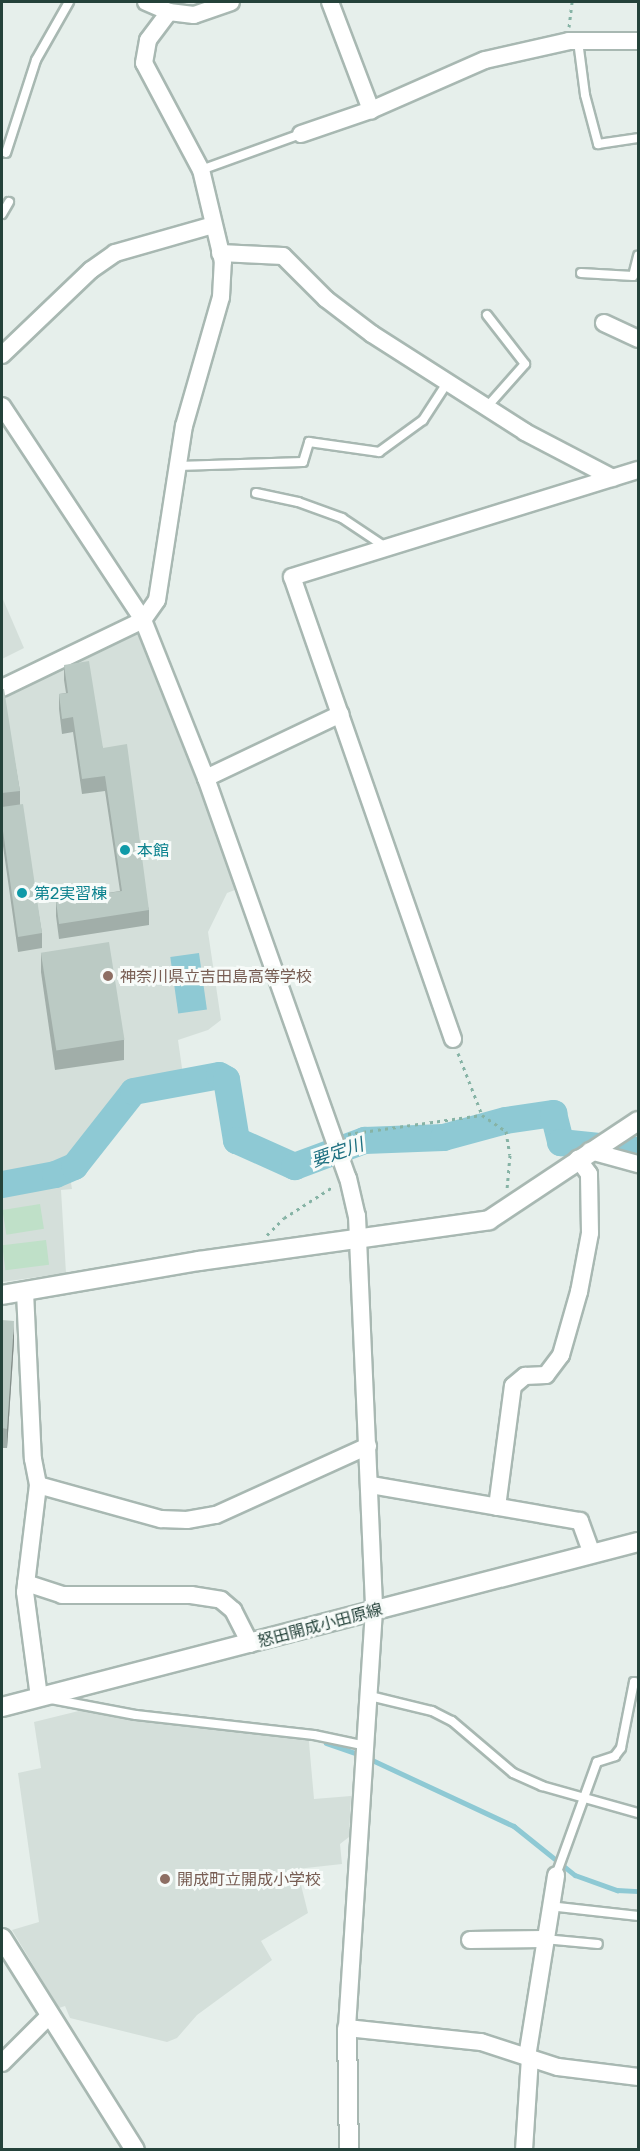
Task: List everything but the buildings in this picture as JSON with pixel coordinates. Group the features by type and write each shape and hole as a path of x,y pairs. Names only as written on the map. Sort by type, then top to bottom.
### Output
{"street":[{"path":"146,2 169,12 194,15 231,2"},
{"path":"330,2 371,110"},
{"path":"2,688 143,620 157,600 184,426 221,297 220,253 201,170 144,63 148,40 169,12"},
{"path":"301,134 371,110 485,60 574,41 639,41"},
{"path":"2,355 91,270 115,254 213,225"},
{"path":"220,253 283,256 326,299 447,383 525,432 613,478"},
{"path":"604,323 639,339"},
{"path":"2,406 143,620 206,778 348,1178 360,1239 374,1610 347,2028 349,2150"},
{"path":"453,1039 292,577 384,546 639,470"},
{"path":"206,778 341,714"},
{"path":"2,1295 253,1253 480,1222 505,1209 635,1123"},
{"path":"584,1155 639,1164"},
{"path":"497,1508 513,1386 525,1376 546,1375 561,1355 579,1292 590,1233 589,1174 584,1155"},
{"path":"25,1292 33,1459 38,1485 26,1583 39,1696"},
{"path":"38,1485 161,1519 186,1520 216,1515 368,1446"},
{"path":"371,1485 580,1521 592,1554"},
{"name":"怒田開成小田原線","path":"2,1707 639,1542"},
{"path":"26,1583 62,1595 191,1594 221,1600 233,1610 250,1644"},
{"path":"524,2150 529,2058 543,1939 556,1875"},
{"path":"2,1938 135,2150"},
{"path":"470,1940 543,1939"},
{"path":"2,2063 50,2015"},
{"path":"347,2028 481,2042 558,2067 639,2077"}],"lane":[{"path":"6,153 36,60 69,2"},
{"path":"574,41 598,144 639,138"},
{"path":"201,170 301,134"},
{"path":"2,214 9,202"},
{"path":"581,273 633,276 639,256"},
{"path":"487,315 525,364 487,407"},
{"path":"178,466 303,462 309,442 379,452 423,420 447,383"},
{"path":"255,493 298,502 342,518 384,546"},
{"path":"556,1875 597,1762 615,1756 621,1748 634,1682 639,1683"},
{"path":"39,1696 136,1715 314,1735 366,1746"},
{"path":"370,1696 432,1711 452,1721 513,1773 542,1786 639,1813"},
{"path":"548,1906 639,1916"},
{"path":"543,1939 598,1944"}],"path":[{"path":"572,2 574,41"},
{"path":"453,1039 482,1115 494,1126 506,1131 510,1155 505,1209"},
{"path":"336,1147 372,1128 432,1124 482,1115"},
{"path":"253,1253 275,1225 348,1178"}],"shaded area":[{"path":"2,597 24,648 2,659"},
{"name":"神奈川県立吉田島高等学校","path":"137,631 240,888 227,893 208,932 221,1020 208,1030 178,1040 184,1082 141,1091 123,1107 70,1177 72,1189 61,1190 66,1273 2,1282 2,690"},
{"name":"開成町立開成小学校","path":"103,1705 308,1731 314,1799 351,1796 349,1837 340,1844 342,1864 297,1869 308,1913 261,1941 272,1960 197,2015 177,2038 167,2042 70,2018 65,2006 59,2008 12,1930 39,1922 18,1773 41,1768 34,1722"}],"green space":[{"path":"40,1204 44,1229 6,1235 2,1210"},
{"path":"46,1240 49,1265 5,1270 2,1245"}],"water":[{"path":"199,953 207,1009 178,1013 170,957"}],"waterway":[{"name":"要定川","path":"2,1184 55,1174 74,1166 133,1091 219,1075 226,1079 236,1140 294,1166 364,1140 443,1137 505,1120 553,1113 560,1142 638,1150"},
{"path":"326,1743 361,1755"},
{"path":"368,1758 514,1826 575,1875 617,1890 638,1891"}],"place":[{"name":"本館","path":"125,850"},
{"name":"第2実習棟","path":"22,893"},
{"name":"神奈川県立吉田島高等学校","path":"108,976"},
{"name":"開成町立開成小学校","path":"165,1879"}]}
